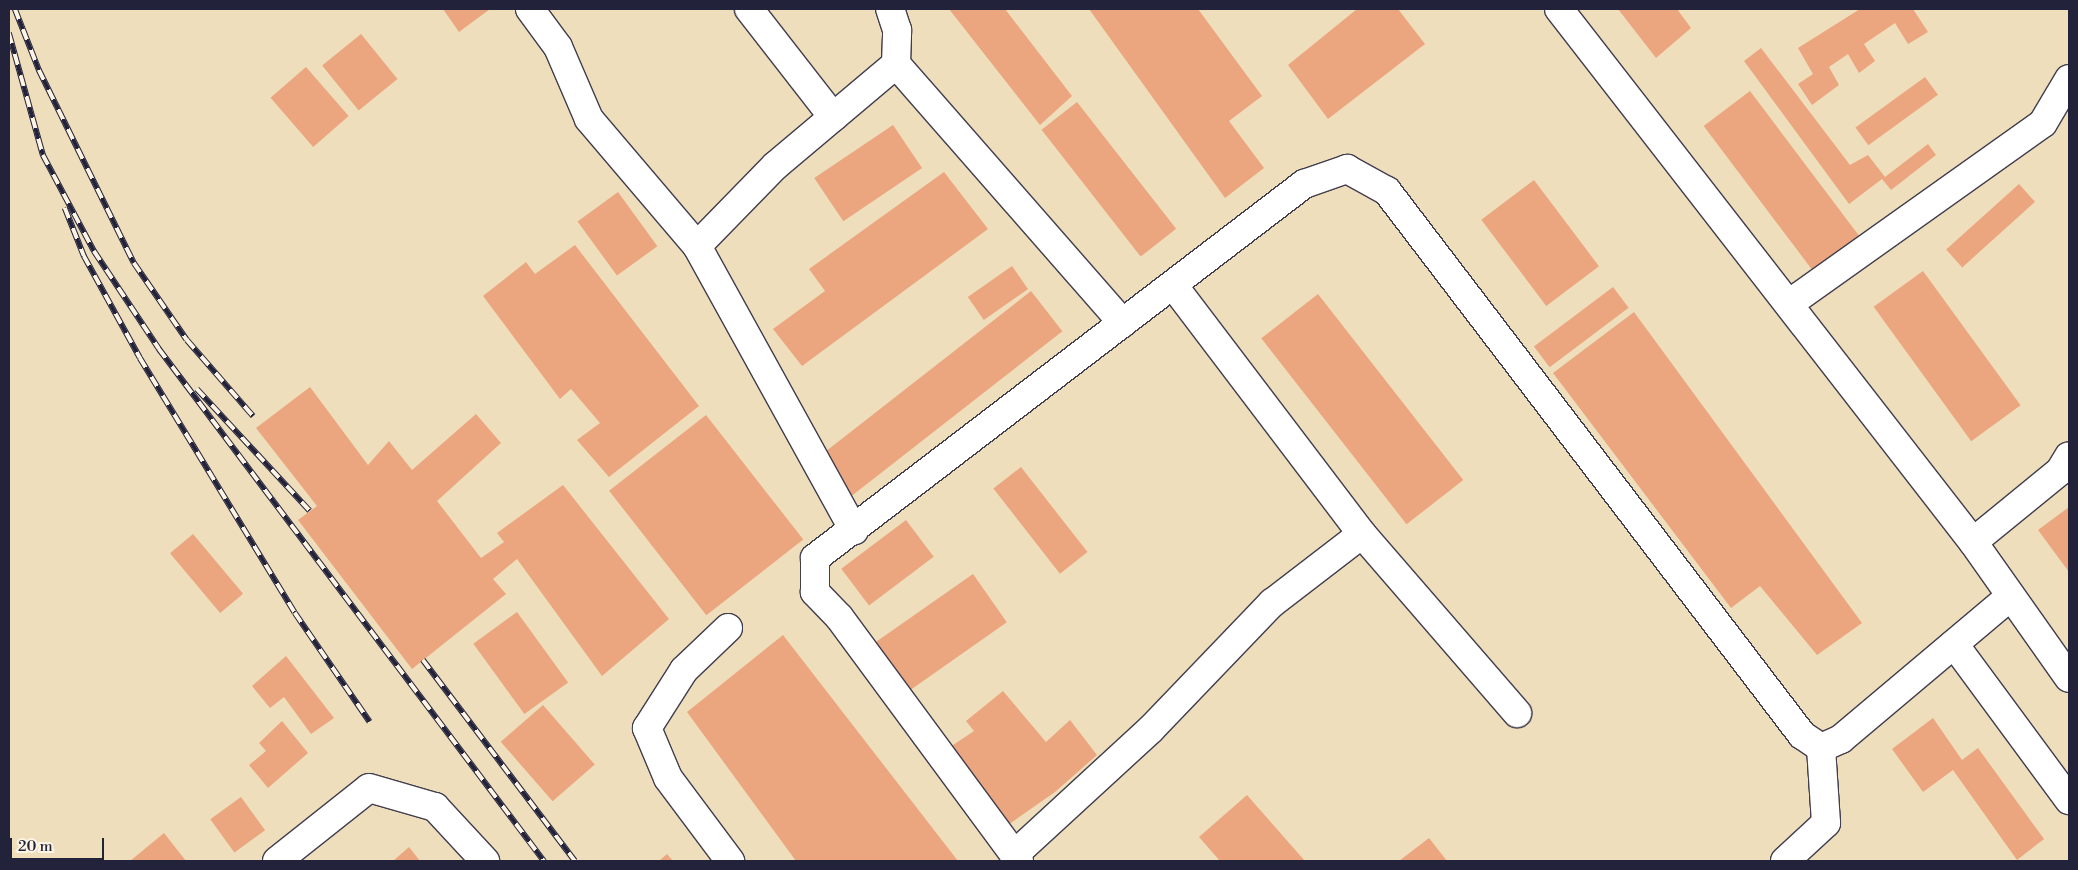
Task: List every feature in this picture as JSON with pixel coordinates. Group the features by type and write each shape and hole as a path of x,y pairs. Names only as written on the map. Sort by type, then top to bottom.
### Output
{"street":[{"path":"530,9 558,47 589,119 697,246 854,530"},
{"path":"748,9 833,117"},
{"path":"890,9 897,30 896,64 1123,323"},
{"path":"1559,9 1790,303 1973,542 2069,678"},
{"path":"697,246 775,166 896,64"},
{"path":"1790,303 2043,123 2069,79"},
{"path":"1362,534 1272,604 1151,729 1016,858 839,617 815,592 815,558 1304,184 1347,170 1387,191 1802,735 1821,748"},
{"path":"1173,285 1362,534 1517,713"},
{"path":"1973,542 2060,471 2069,456"},
{"path":"1821,748 1841,739 2012,596"},
{"path":"728,628 684,670 647,728 668,778 730,861"},
{"path":"1954,644 2069,800"},
{"path":"1785,861 1826,823 1821,748"},
{"path":"277,861 369,788 435,807 485,861"}],"building":[{"path":"443,9 490,9 459,32"},
{"path":"949,9 1005,9 1072,96 1040,125"},
{"path":"1089,9 1198,9 1262,96 1229,121 1264,168 1225,198"},
{"path":"1357,9 1398,9 1425,44 1328,119 1288,65"},
{"path":"1618,9 1677,9 1691,28 1656,58"},
{"path":"1860,9 1913,9 1928,32 1908,44 1895,23 1864,44 1875,61 1859,73 1848,54 1829,67 1839,85 1812,105 1798,84 1813,74 1798,48"},
{"path":"361,34 398,79 359,111 322,65"},
{"path":"1761,48 1850,165 1868,155 1885,177 1928,144 1936,155 1891,190 1882,179 1849,204 1744,61"},
{"path":"306,67 349,116 313,147 271,98"},
{"path":"1925,77 1938,95 1868,145 1855,128"},
{"path":"1750,91 1861,238 1814,273 1704,126"},
{"path":"1077,102 1176,229 1141,257 1042,130"},
{"path":"893,125 922,168 843,221 814,178"},
{"path":"944,172 988,229 802,366 773,329 825,291 809,269"},
{"path":"1534,180 1599,266 1546,306 1481,220"},
{"path":"2019,184 2035,202 1962,267 1946,250"},
{"path":"618,192 657,246 617,276 578,221"},
{"path":"575,245 699,406 609,477 577,440 600,423 571,389 560,399 483,296 526,262 535,274"},
{"path":"1012,266 1028,289 984,320 968,297"},
{"path":"1923,271 2021,405 1971,441 1874,307"},
{"path":"1613,287 1629,308 1550,367 1534,347"},
{"path":"1031,291 1062,331 851,496 820,456"},
{"path":"1318,294 1463,480 1407,524 1261,338"},
{"path":"1634,312 1862,623 1817,655 1760,586 1731,608 1553,373"},
{"path":"310,387 368,465 389,441 412,470 476,414 501,443 437,501 481,558 504,542 497,533 563,485 669,619 602,676 517,559 493,579 506,594 412,669 298,520 317,506 256,428"},
{"path":"706,415 803,540 706,615 609,491"},
{"path":"1021,467 1087,552 1060,574 993,489"},
{"path":"2069,507 2069,572 2038,530"},
{"path":"906,520 934,557 869,605 841,569"},
{"path":"193,534 243,594 220,613 170,553"},
{"path":"973,574 1007,622 906,693 872,645"},
{"path":"517,612 568,682 524,714 473,644"},
{"path":"783,635 958,861 796,861 687,712"},
{"path":"286,656 334,718 311,734 284,697 270,708 252,686"},
{"path":"1003,691 1046,742 1070,720 1097,755 1055,792 1005,827 947,749 974,731 966,721"},
{"path":"543,705 595,765 553,801 501,742"},
{"path":"1933,718 1962,760 1978,748 2044,839 2017,860 1953,770 1923,792 1892,749"},
{"path":"282,721 308,753 268,788 249,765 266,751 259,743"},
{"path":"1247,795 1305,861 1220,861 1199,837"},
{"path":"241,797 265,830 234,853 210,819"},
{"path":"164,833 186,861 130,861"},
{"path":"1429,838 1447,861 1399,861"},
{"path":"409,847 420,861 393,861"},
{"path":"667,854 673,861 659,861"}],"railway":[{"path":"15,9 39,70 134,263 187,340 253,416"},
{"path":"9,33 43,155 94,251 159,349 544,861"},
{"path":"65,208 84,256 140,358 295,613 370,722"},
{"path":"197,389 310,511"},
{"path":"423,660 575,861"}]}
